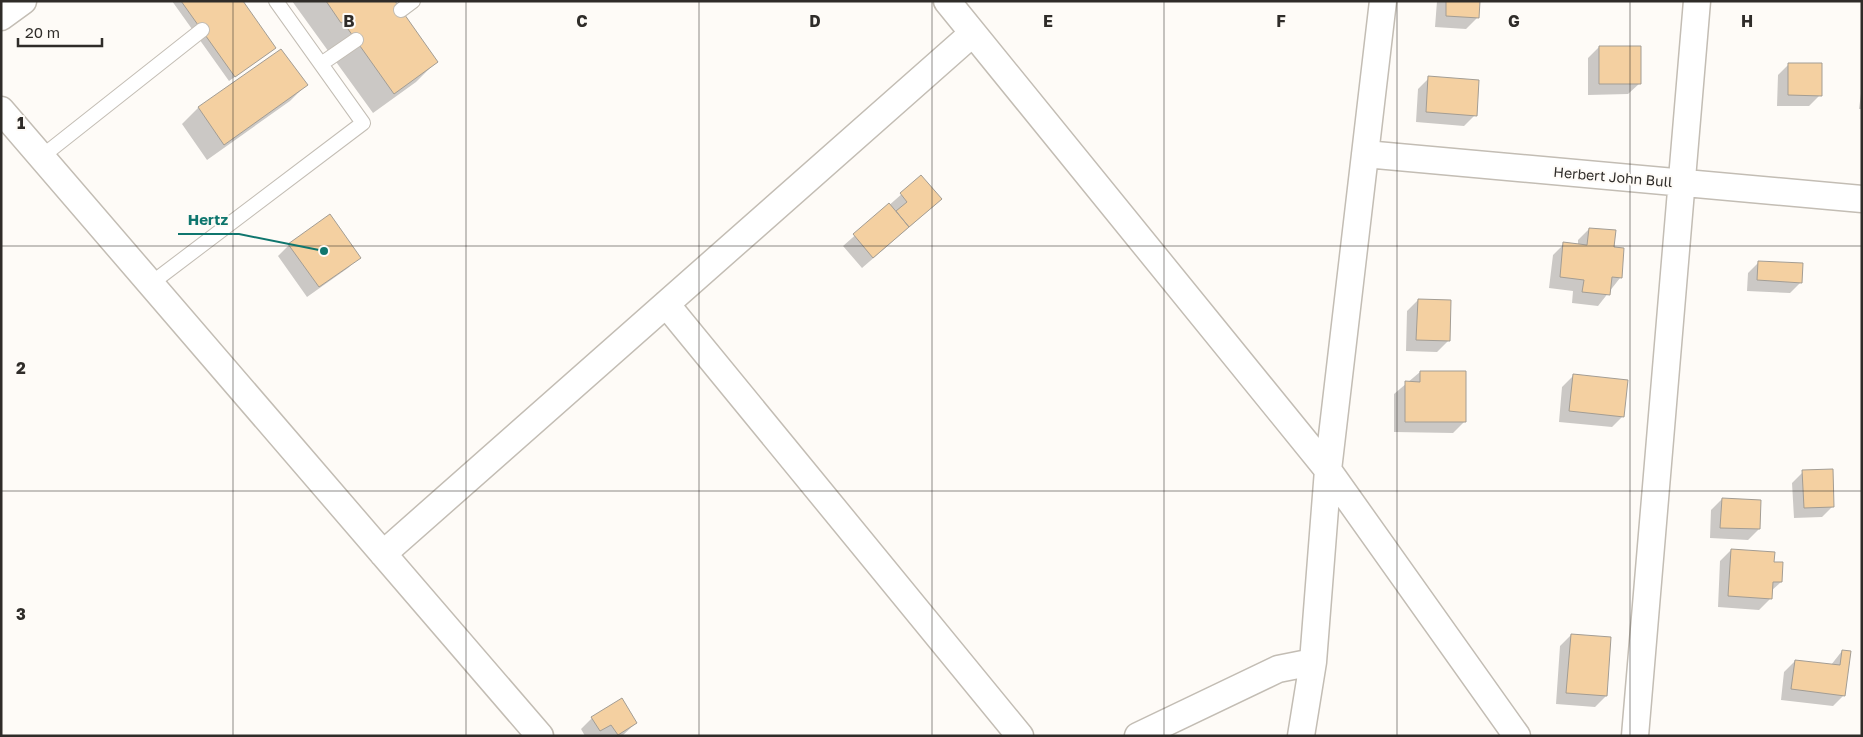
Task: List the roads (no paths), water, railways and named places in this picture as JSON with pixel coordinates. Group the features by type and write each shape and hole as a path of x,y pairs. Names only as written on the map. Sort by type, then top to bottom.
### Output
{"street":[{"path":"1,17 23,1"},
{"path":"947,1 1328,470 1518,736"},
{"path":"1301,736 1313,662 1328,470 1383,1"},
{"path":"1635,736 1680,183 1697,1"},
{"path":"383,554 973,33"},
{"path":"1,110 40,158 540,736"},
{"name":"Herbert John Bull","path":"1365,154 1862,199"},
{"path":"666,304 1020,736"},
{"path":"1138,736 1256,678 1278,669 1313,662"}],"lane":[{"path":"150,285 363,123 276,1"},
{"path":"401,10 413,1"},
{"path":"40,158 202,30"},
{"path":"321,64 356,40"}],"place":[{"name":"Hertz","path":"324,251"}]}
